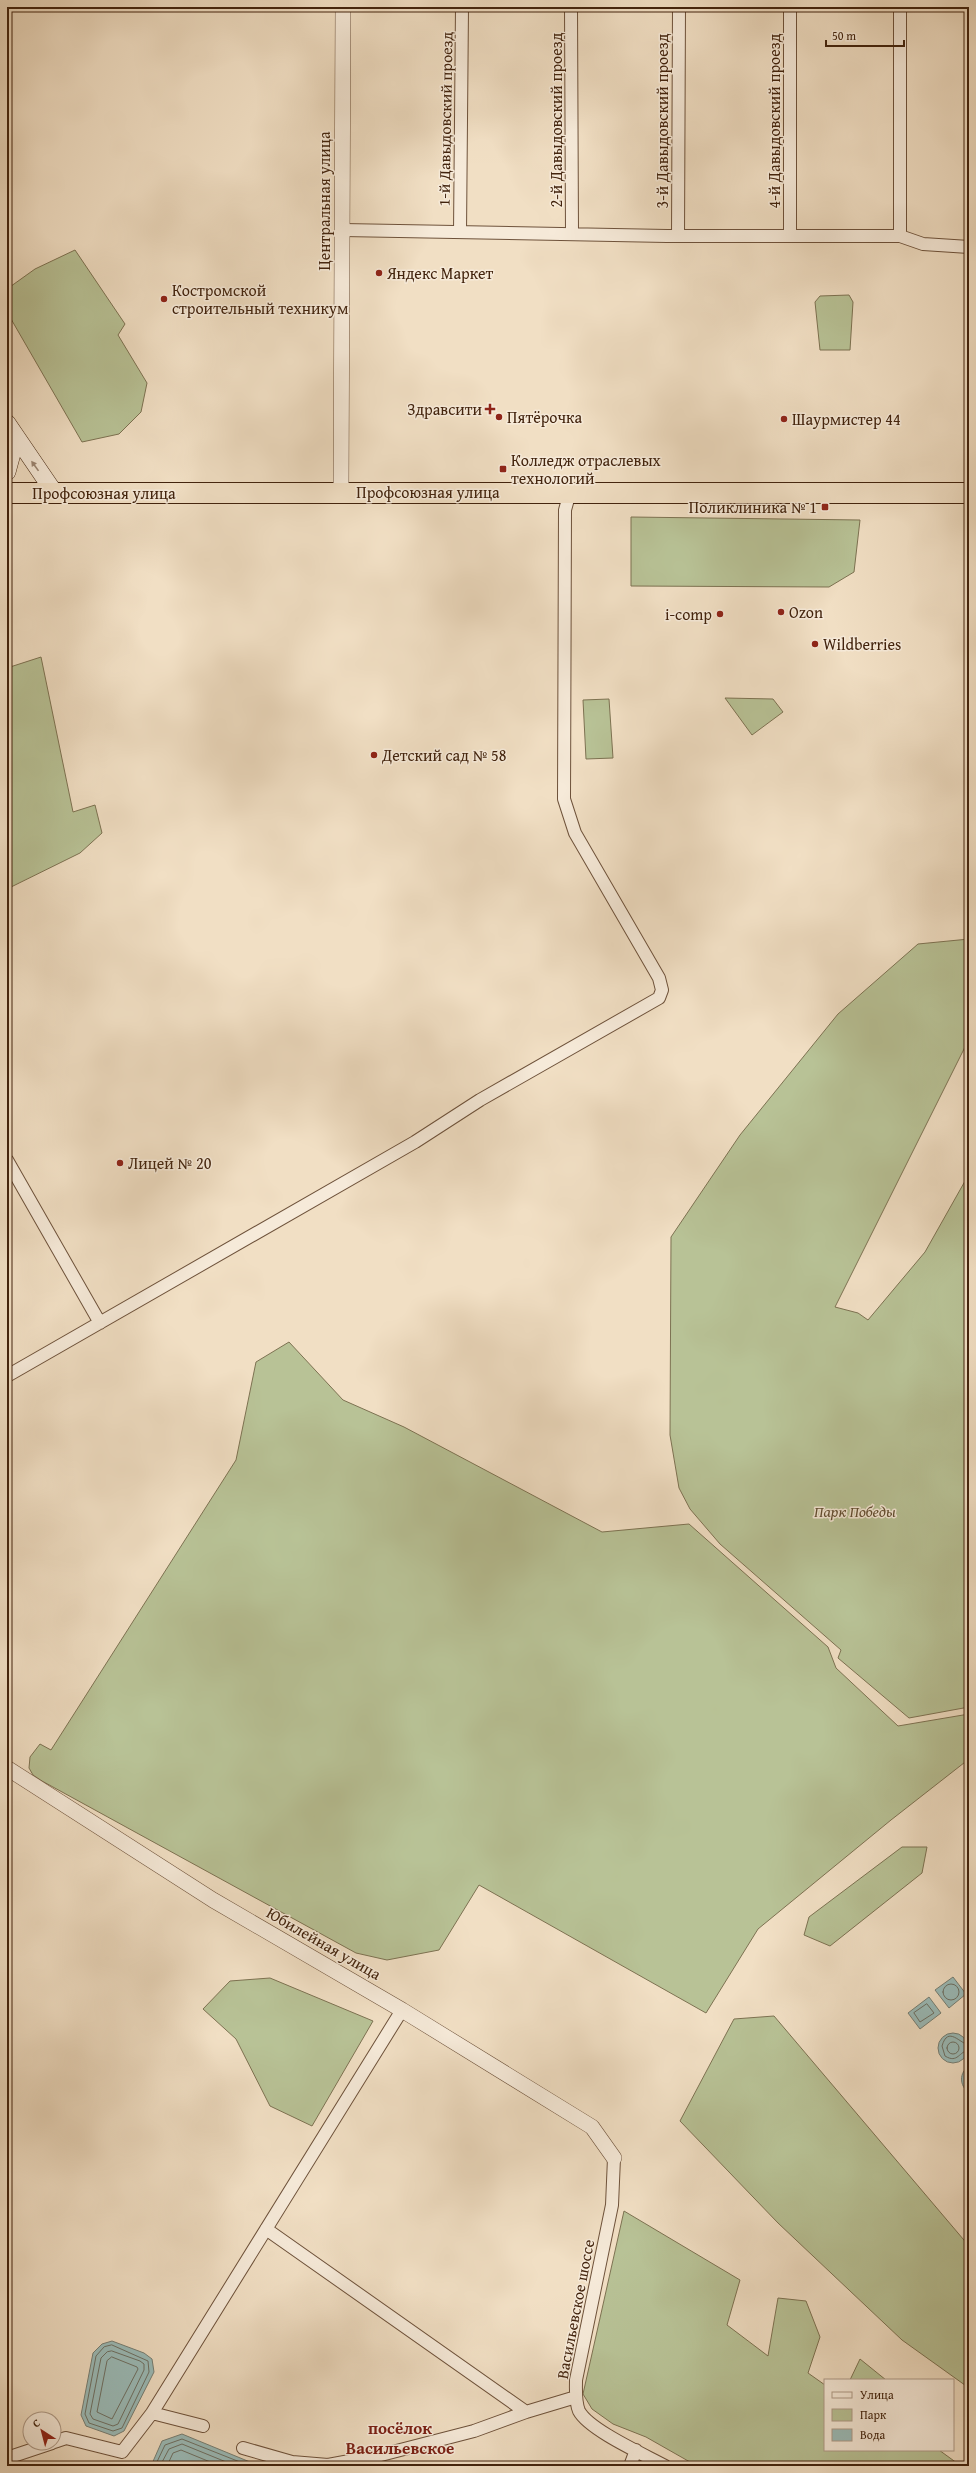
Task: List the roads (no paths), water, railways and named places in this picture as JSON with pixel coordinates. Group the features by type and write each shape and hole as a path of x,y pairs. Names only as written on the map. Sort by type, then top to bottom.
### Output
{"highway":[{"name":"Профсоюзная улица","path":"7,493 969,493"}],"main road":[{"path":"7,423 16,439 54,492"},
{"path":"7,472 16,439"}],"street":[{"name":"Центральная улица","path":"341,492 343,7"},
{"name":"1-й Давыдовский проезд","path":"460,232 462,7"},
{"name":"2-й Давыдовский проезд","path":"572,7 572,233"},
{"name":"3-й Давыдовский проезд","path":"678,236 679,7"},
{"name":"4-й Давыдовский проезд","path":"790,7 790,236"},
{"path":"900,7 900,236"},
{"path":"343,230 678,236 900,236 923,244 969,247"},
{"path":"7,1376 401,1150 480,1100 659,998 662,990 659,978 575,833 564,799 565,510 570,492"},
{"path":"7,1160 100,1323"},
{"name":"Юбилейная улица","path":"7,1768 213,1900 402,2010 592,2127 614,2158"},
{"path":"62,2440 66,2438 122,2452 152,2413 402,2010"},
{"name":"Васильевское шоссе","path":"614,2158 612,2205 576,2380 576,2397 579,2411 590,2423 665,2466"},
{"path":"266,2229 526,2412"},
{"path":"243,2448 292,2462 328,2465 377,2456 474,2431 526,2412 576,2397"},
{"path":"152,2413 203,2426"},
{"path":"630,2466 636,2450"},
{"path":"7,2458 28,2451"}],"water":[{"path":"953,1977 966,1994 949,2008 935,1990"},
{"path":"929,1997 941,2013 920,2029 908,2013"},
{"path":"953,2033 964,2037 968,2048 964,2059 953,2063 942,2059 938,2048 942,2037"},
{"path":"969,2066 969,2093 963,2086 962,2076 963,2072"},
{"path":"112,2341 144,2353 152,2359 154,2372 124,2431 114,2436 86,2426 81,2415 93,2353 102,2344"},
{"path":"182,2434 250,2462 273,2466 151,2466 162,2441"}],"place":[{"name":"Яндекс Маркет","path":"379,273"},
{"name":"Костромской строительный техникум","path":"164,299"},
{"name":"Здравсити","path":"490,409"},
{"name":"Пятёрочка","path":"499,417"},
{"name":"Шаурмистер 44","path":"784,419"},
{"name":"Колледж отраслевых технологий","path":"503,469"},
{"name":"Поликлиника № 1","path":"825,507"},
{"name":"Ozon","path":"781,612"},
{"name":"i-comp","path":"720,614"},
{"name":"Wildberries","path":"815,644"},
{"name":"Детский сад № 58","path":"374,755"},
{"name":"Лицей № 20","path":"120,1163"}],"district":[{"name":"посёлок Васильевское","path":"400,2437"}],"park label":[{"name":"Парк Победы","path":"855,1511"}]}
